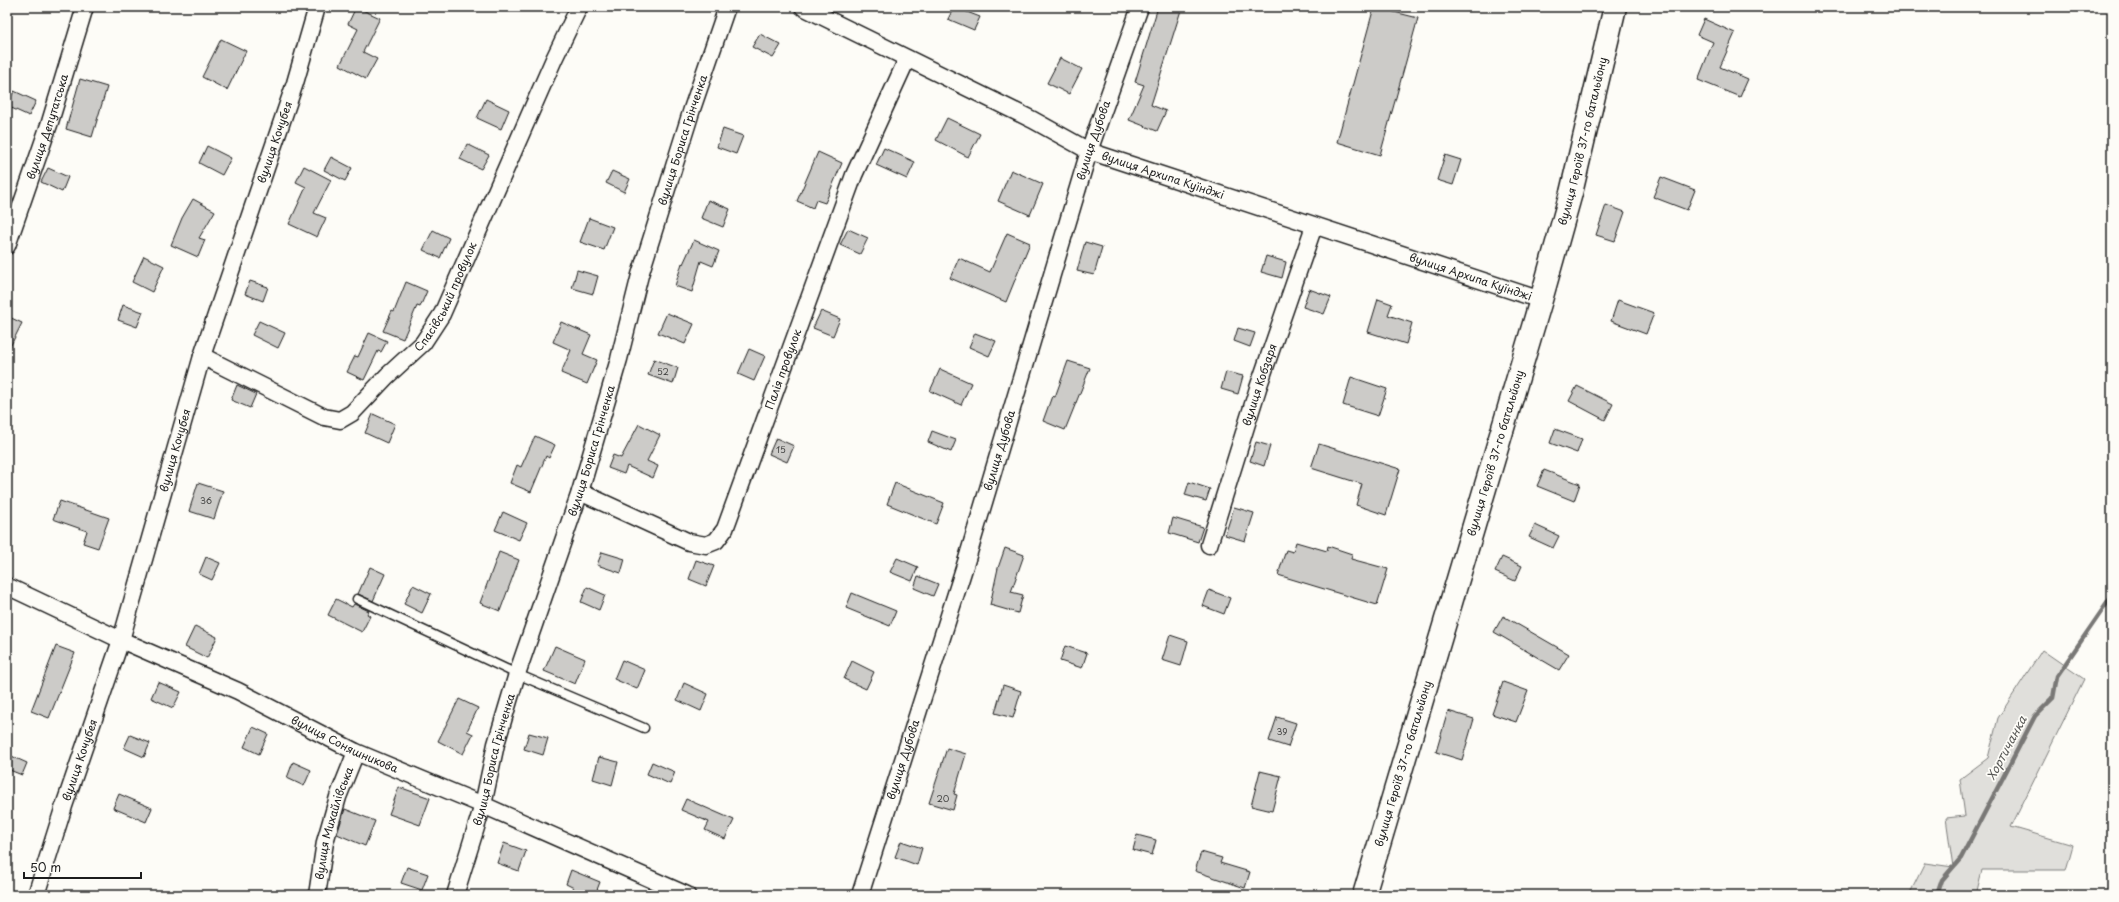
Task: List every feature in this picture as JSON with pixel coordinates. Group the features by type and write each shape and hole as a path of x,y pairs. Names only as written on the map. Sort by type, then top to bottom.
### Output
{"street":[{"name":"вулиця Депутатська","path":"7,246 50,122 85,7"},
{"name":"вулиця Кочубея","path":"36,895 64,806 121,640 202,356 295,83 317,7"},
{"name":"Спасівський провулок","path":"202,356 324,417 340,420 357,409 387,376 423,342 442,314 554,59 579,7"},
{"name":"вулиця Бориса Грінченка","path":"455,895 483,805 496,744 517,674 580,492 619,359 640,275 692,109 727,7"},
{"name":"вулиця Архипа Куїнджі","path":"803,7 1032,120 1088,151 1541,300"},
{"name":"вулиця Дубова","path":"860,895 967,558 1088,151 1140,7"},
{"name":"вулиця Героїв 37-го батальйону","path":"1364,895 1541,300 1571,193 1615,7"},
{"name":"Палія провулок","path":"580,492 689,542 706,545 718,538 725,529 854,175 907,59"},
{"name":"вулиця Кобзаря","path":"1210,545 1258,388 1314,226"},
{"name":"вулиця Соняшникова","path":"7,586 121,640 238,691 356,752 483,805 686,895"},
{"name":"вулиця Михайлівська","path":"317,895 325,842 338,797 356,752"}],"lane":[{"path":"357,599 517,674 644,728"}],"shaded area":[{"path":"2042,650 2084,679 2011,827 2073,845 2066,870 1982,870 1976,895 1909,895 1925,863 1953,867 1946,818 1965,816 1960,779 1988,758 1998,718"}],"building":[{"path":"356,7 380,18 363,52 377,59 366,79 340,65 358,29 348,24"},
{"path":"954,7 980,17 974,30 948,19"},
{"path":"1158,7 1182,7 1151,105 1166,111 1157,131 1129,120 1144,85 1135,82"},
{"path":"1374,7 1418,18 1380,155 1337,142"},
{"path":"1704,19 1735,33 1720,67 1748,79 1740,97 1698,80 1713,42 1697,35"},
{"path":"760,34 781,45 773,58 752,47"},
{"path":"221,39 246,51 227,90 202,77"},
{"path":"1060,58 1082,69 1069,94 1047,83"},
{"path":"80,79 107,87 92,137 66,129"},
{"path":"14,91 36,101 29,116 7,106"},
{"path":"486,99 509,110 501,129 477,118"},
{"path":"947,118 980,134 968,157 936,140"},
{"path":"723,129 743,136 736,154 717,147"},
{"path":"467,144 489,155 481,169 460,159"},
{"path":"207,146 231,158 222,175 199,163"},
{"path":"884,148 915,162 907,179 876,165"},
{"path":"818,152 842,163 825,203 816,200 813,208 797,201"},
{"path":"1445,155 1461,160 1453,185 1437,180"},
{"path":"331,157 352,168 345,181 324,170"},
{"path":"304,166 331,180 314,213 326,218 317,237 289,224 306,187 296,182"},
{"path":"48,168 68,177 62,192 41,182"},
{"path":"1011,170 1043,184 1030,215 998,201"},
{"path":"612,171 630,179 624,192 606,183"},
{"path":"1661,177 1695,190 1687,210 1653,197"},
{"path":"193,199 215,211 199,238 205,240 198,257 171,245 182,218"},
{"path":"708,200 730,209 723,227 701,218"},
{"path":"1606,205 1625,212 1615,241 1596,235"},
{"path":"589,218 613,227 604,250 580,242"},
{"path":"848,229 868,238 860,254 840,245"},
{"path":"433,230 449,238 440,258 423,250"},
{"path":"1007,233 1030,243 1006,302 950,278 959,258 990,272"},
{"path":"694,240 719,251 713,266 701,261 692,292 675,286 682,263 683,264"},
{"path":"1085,242 1102,247 1094,275 1077,271"},
{"path":"144,256 164,266 152,292 132,282"},
{"path":"1266,256 1286,262 1282,278 1261,272"},
{"path":"577,270 598,276 593,294 572,288"},
{"path":"250,281 268,287 263,301 245,294"},
{"path":"406,282 427,291 420,307 417,306 403,339 383,331 392,311 394,312"},
{"path":"1309,289 1331,297 1324,314 1303,307"},
{"path":"1378,299 1392,304 1388,315 1412,323 1406,344 1368,332"},
{"path":"1618,300 1654,313 1646,334 1611,321"},
{"path":"123,305 143,312 137,327 118,320"},
{"path":"821,311 840,319 833,336 813,328"},
{"path":"667,313 694,324 685,344 658,333"},
{"path":"7,316 22,323 7,353"},
{"path":"259,321 285,333 278,348 252,335"},
{"path":"561,322 591,335 583,354 597,360 587,384 561,373 571,350 553,342"},
{"path":"1238,328 1255,333 1250,347 1234,341"},
{"path":"369,333 387,341 381,352 378,351 364,380 347,372 355,356 358,357"},
{"path":"975,333 996,341 989,356 969,347"},
{"path":"749,349 765,356 754,381 738,374"},
{"path":"654,359 678,368 673,384 648,375"},
{"path":"1068,361 1090,368 1065,430 1043,421 1052,396 1055,397"},
{"path":"940,369 971,383 961,405 930,391"},
{"path":"1226,372 1243,376 1238,394 1221,389"},
{"path":"1351,377 1387,389 1378,416 1343,405"},
{"path":"237,385 256,394 250,408 231,400"},
{"path":"1577,386 1613,404 1605,420 1569,401"},
{"path":"373,414 395,424 387,443 365,433"},
{"path":"639,424 660,435 647,461 658,466 653,478 627,466 624,474 608,468 613,455 621,458"},
{"path":"1555,429 1582,439 1577,453 1550,443"},
{"path":"932,431 956,440 951,452 928,442"},
{"path":"535,436 555,445 549,458 546,456 531,492 510,483 517,465 521,467"},
{"path":"776,438 794,446 787,462 769,454"},
{"path":"1256,442 1270,446 1264,466 1250,461"},
{"path":"1319,444 1400,469 1386,515 1356,505 1362,484 1311,468"},
{"path":"1544,470 1580,484 1574,501 1537,486"},
{"path":"1189,482 1210,489 1206,501 1185,495"},
{"path":"198,483 223,491 214,519 189,511"},
{"path":"895,483 944,503 936,524 887,504"},
{"path":"60,501 109,518 98,548 83,543 87,531 53,519"},
{"path":"1234,507 1254,513 1245,541 1225,535"},
{"path":"503,512 527,523 519,540 495,530"},
{"path":"1173,518 1203,527 1198,542 1169,533"},
{"path":"1535,525 1559,536 1553,548 1529,537"},
{"path":"1296,542 1327,551 1328,546 1352,554 1351,559 1388,569 1377,605 1278,575 1286,550 1293,552"},
{"path":"1005,548 1024,555 1011,592 1023,595 1018,613 990,605 998,568"},
{"path":"499,552 519,560 500,611 480,603"},
{"path":"602,552 625,559 621,573 597,565"},
{"path":"206,557 220,563 212,580 199,574"},
{"path":"1502,557 1522,566 1515,581 1495,572"},
{"path":"897,558 918,567 912,581 890,572"},
{"path":"696,560 714,566 706,586 689,579"},
{"path":"370,567 385,574 373,601 358,594"},
{"path":"918,576 938,584 933,596 914,588"},
{"path":"413,585 431,594 422,613 404,604"},
{"path":"587,587 605,595 599,610 581,602"},
{"path":"1209,590 1230,598 1224,614 1203,606"},
{"path":"852,593 896,611 890,626 846,608"},
{"path":"336,599 352,607 354,604 369,611 367,614 370,616 362,632 328,615"},
{"path":"1503,616 1569,654 1559,670 1494,632"},
{"path":"195,626 217,637 207,658 185,647"},
{"path":"1170,635 1188,641 1181,666 1162,660"},
{"path":"56,646 75,653 49,718 31,711"},
{"path":"555,646 585,659 575,684 544,671"},
{"path":"1065,646 1087,653 1082,668 1060,661"},
{"path":"622,660 645,670 637,689 614,679"},
{"path":"852,661 874,672 866,689 844,679"},
{"path":"158,682 181,692 173,708 151,698"},
{"path":"1503,682 1528,691 1516,722 1492,714"},
{"path":"684,683 708,694 701,711 677,700"},
{"path":"1003,685 1021,691 1013,718 995,713"},
{"path":"459,699 478,708 467,731 473,734 463,754 438,741"},
{"path":"1448,711 1474,719 1462,760 1436,752"},
{"path":"1277,717 1296,723 1288,747 1269,741"},
{"path":"253,727 268,734 259,754 244,747"},
{"path":"529,733 548,738 543,755 524,749"},
{"path":"130,735 150,743 144,757 124,748"},
{"path":"947,748 966,754 954,794 957,795 953,810 929,803"},
{"path":"7,754 27,763 22,775 7,769"},
{"path":"599,757 618,762 612,785 593,779"},
{"path":"293,762 311,770 304,786 287,778"},
{"path":"652,762 675,772 670,784 647,774"},
{"path":"1260,771 1281,776 1272,811 1251,806"},
{"path":"399,787 430,798 420,825 389,814"},
{"path":"119,794 152,808 146,822 113,808"},
{"path":"686,799 734,820 725,839 705,830 709,822 681,810"},
{"path":"345,809 375,821 365,846 337,834"},
{"path":"1137,835 1156,840 1152,855 1133,850"},
{"path":"901,841 922,848 917,865 895,857"},
{"path":"504,843 526,851 519,871 497,863"},
{"path":"1201,852 1222,858 1220,863 1250,872 1245,888 1195,871"},
{"path":"407,867 428,874 422,890 401,883"},
{"path":"571,870 600,882 595,895 571,895 574,888 566,884"}],"waterway":[{"name":"Хортичанка","path":"1937,895 1942,880 1961,858 2035,716 2053,698 2057,676 2112,596"}]}
